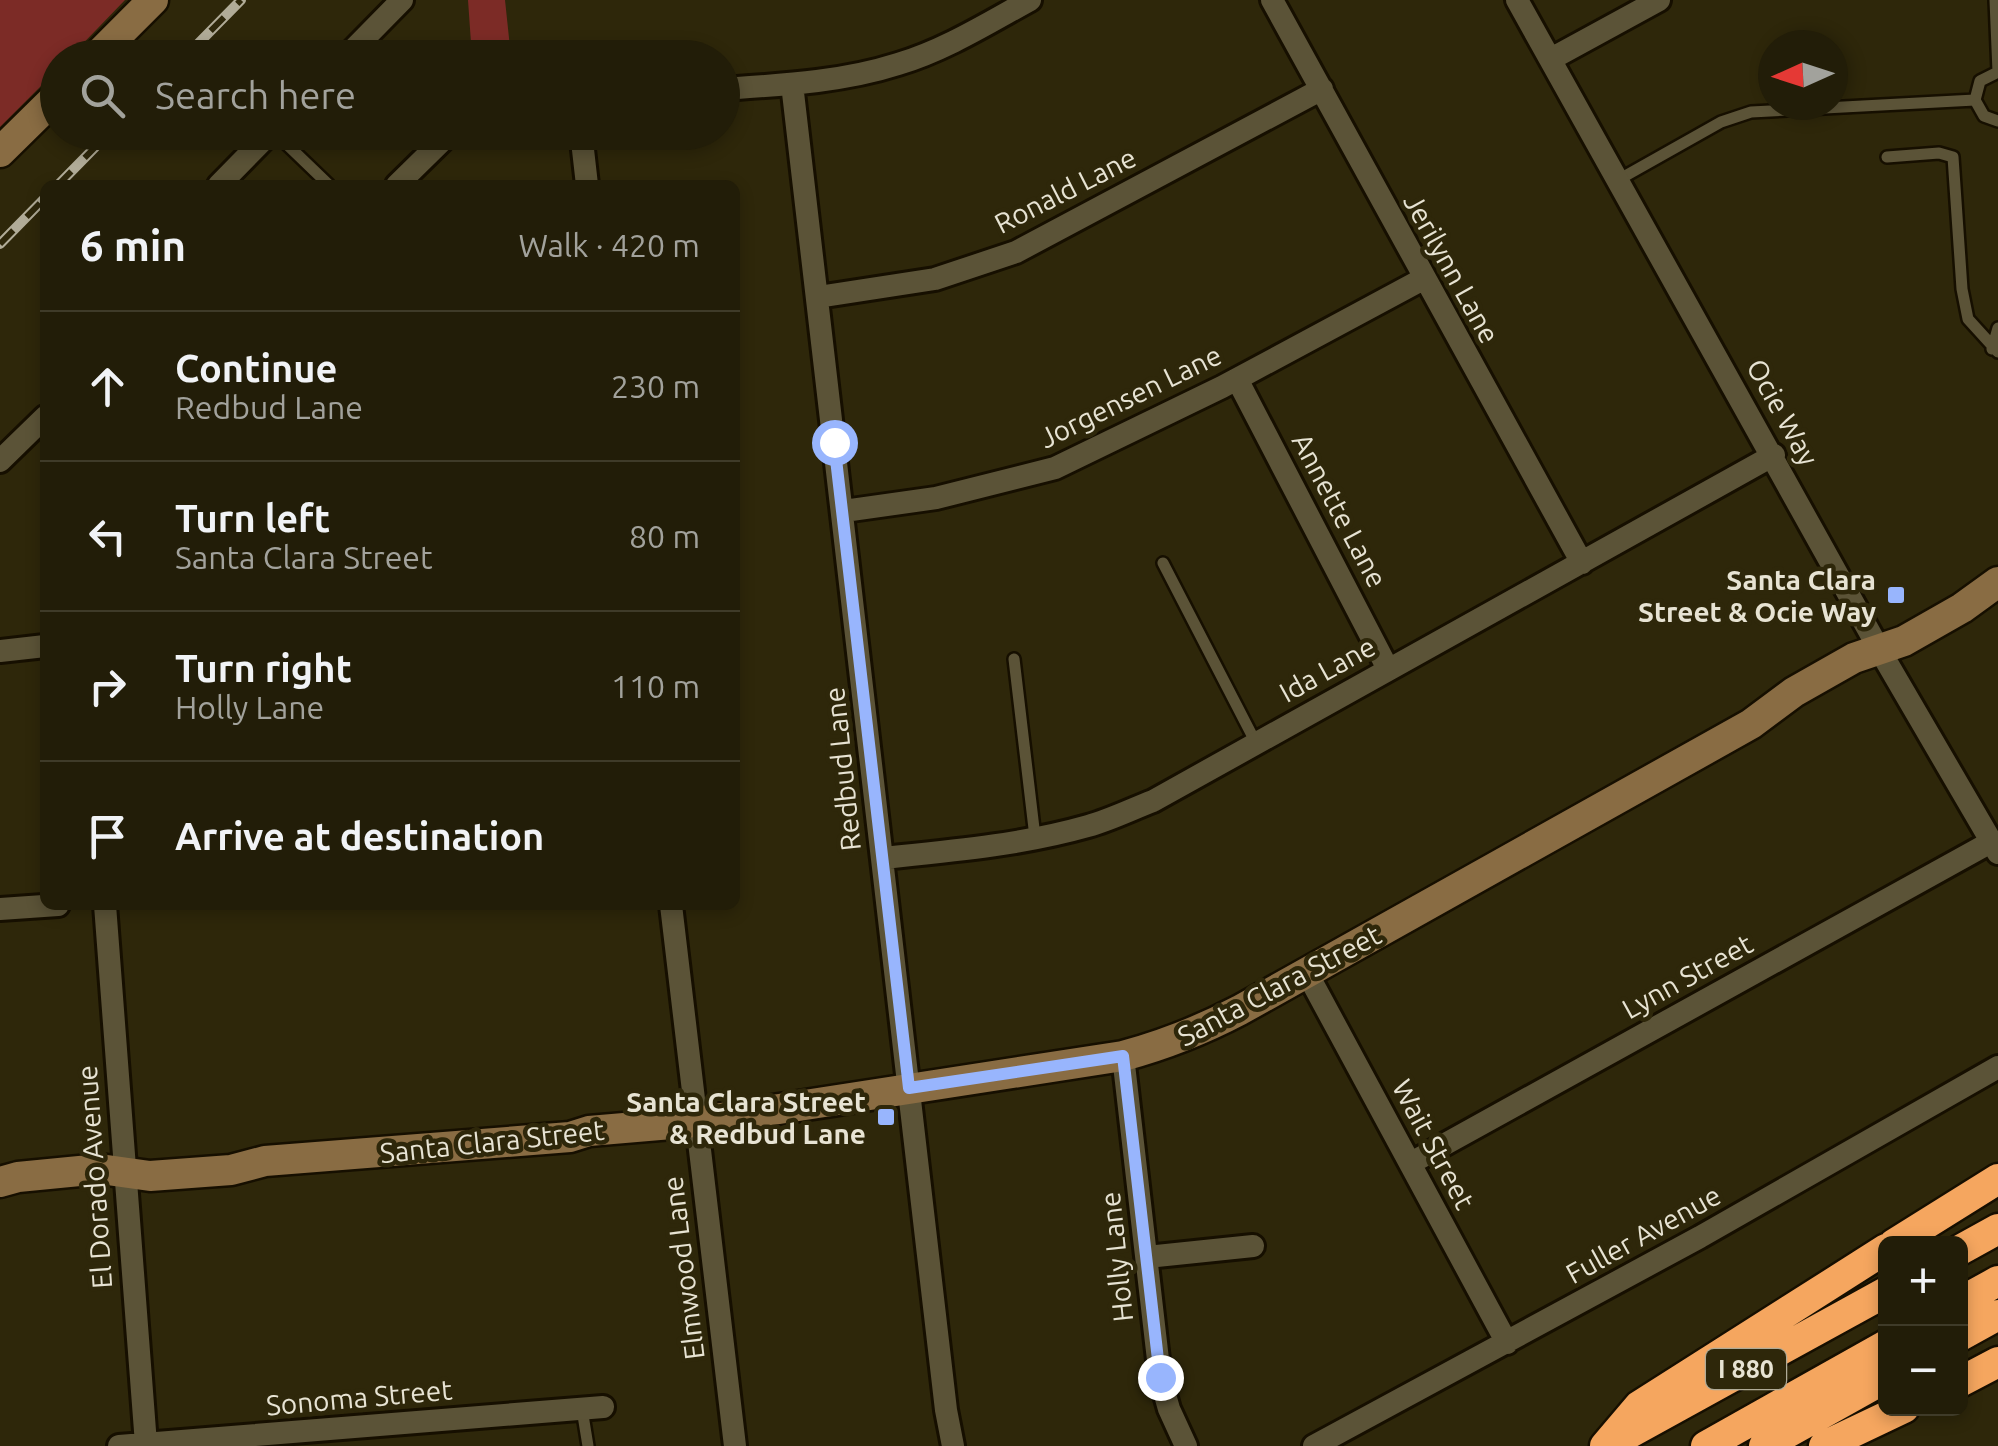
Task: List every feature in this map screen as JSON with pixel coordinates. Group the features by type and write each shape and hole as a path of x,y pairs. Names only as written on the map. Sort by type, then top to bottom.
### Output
{"highway":[{"path":"1907,1236 1998,1179"},
{"path":"1968,1246 1998,1230"},
{"path":"1606,1446 1639,1406 1878,1253"},
{"path":"1968,1298 1998,1281"},
{"name":"I 880","path":"1606,1446 1878,1296"},
{"path":"1968,1332 1998,1315"},
{"name":"I 880","path":"1706,1446 1878,1349"},
{"path":"1968,1378 1998,1362"},
{"name":"I 880","path":"1764,1446 1878,1382"},
{"path":"1824,1446 1887,1416"}],"main road":[{"path":"113,40 152,1"},
{"path":"0,152 40,113"},
{"name":"Santa Clara Street","path":"0,1182 67,1172 150,1176 231,1170 265,1161 570,1137 589,1131 696,1122 1123,1056 1200,1031 1751,724 1794,692 1836,668 1904,641 1998,582"}],"street":[{"path":"363,40 402,0"},
{"path":"740,87 792,84 901,64 945,46 1030,0"},
{"name":"Jerilynn Lane","path":"1272,0 1582,564"},
{"name":"Ocie Way","path":"1517,0 1995,847"},
{"path":"1550,59 1658,0"},
{"name":"Redbud Lane","path":"792,84 953,1446"},
{"name":"Ronald Lane","path":"818,297 935,279 1016,252 1322,89"},
{"path":"224,180 254,150"},
{"path":"401,180 432,150"},
{"path":"583,150 586,180"},
{"name":"Jorgensen Lane","path":"844,512 936,498 1055,468 1238,378 1424,279"},
{"name":"Annette Lane","path":"1238,378 1388,669"},
{"path":"0,462 40,428"},
{"name":"Ida Lane","path":"883,858 988,848 1036,838 1091,826 1153,800 1774,456"},
{"path":"0,651 40,647"},
{"name":"Lynn Street","path":"1411,1164 1995,847"},
{"path":"0,909 40,906"},
{"name":"El Dorado Avenue","path":"105,910 146,1444"},
{"name":"Elmwood Lane","path":"672,910 735,1446"},
{"name":"Wait Street","path":"1307,973 1506,1344"},
{"name":"Holly Lane","path":"1123,1056 1160,1377 1168,1409 1186,1446"},
{"name":"Fuller Avenue","path":"1314,1446 1506,1344 1998,1067"},
{"path":"1147,1257 1253,1246"},
{"name":"Sonoma Street","path":"120,1446 593,1408"}],"lane":[{"path":"1995,0 1998,72 1980,81 1975,100 1984,116 1998,122"},
{"path":"1618,180 1721,122 1751,112 1975,100"},
{"path":"291,150 324,180"},
{"path":"1887,156 1939,153 1953,157 1962,289 1968,319 1995,350"},
{"path":"1995,350 1998,328"},
{"path":"1162,563 1256,743"},
{"path":"1014,659 1036,838"},
{"path":"588,1446 593,1408"}],"shaded area":[{"path":"0,0 125,0 86,40 40,40 40,87 0,127"},
{"path":"468,0 505,0 509,40 471,40"}],"railway":[{"path":"202,40 241,0"},
{"path":"63,180 92,150"},
{"path":"0,244 40,203"}],"place":[{"name":"Santa Clara Street & Ocie Way","path":"1896,595"},
{"name":"Santa Clara Street & Redbud Lane","path":"886,1117"}],"route":[{"path":"834,442 909,1088 1123,1056 1160,1377"}]}
